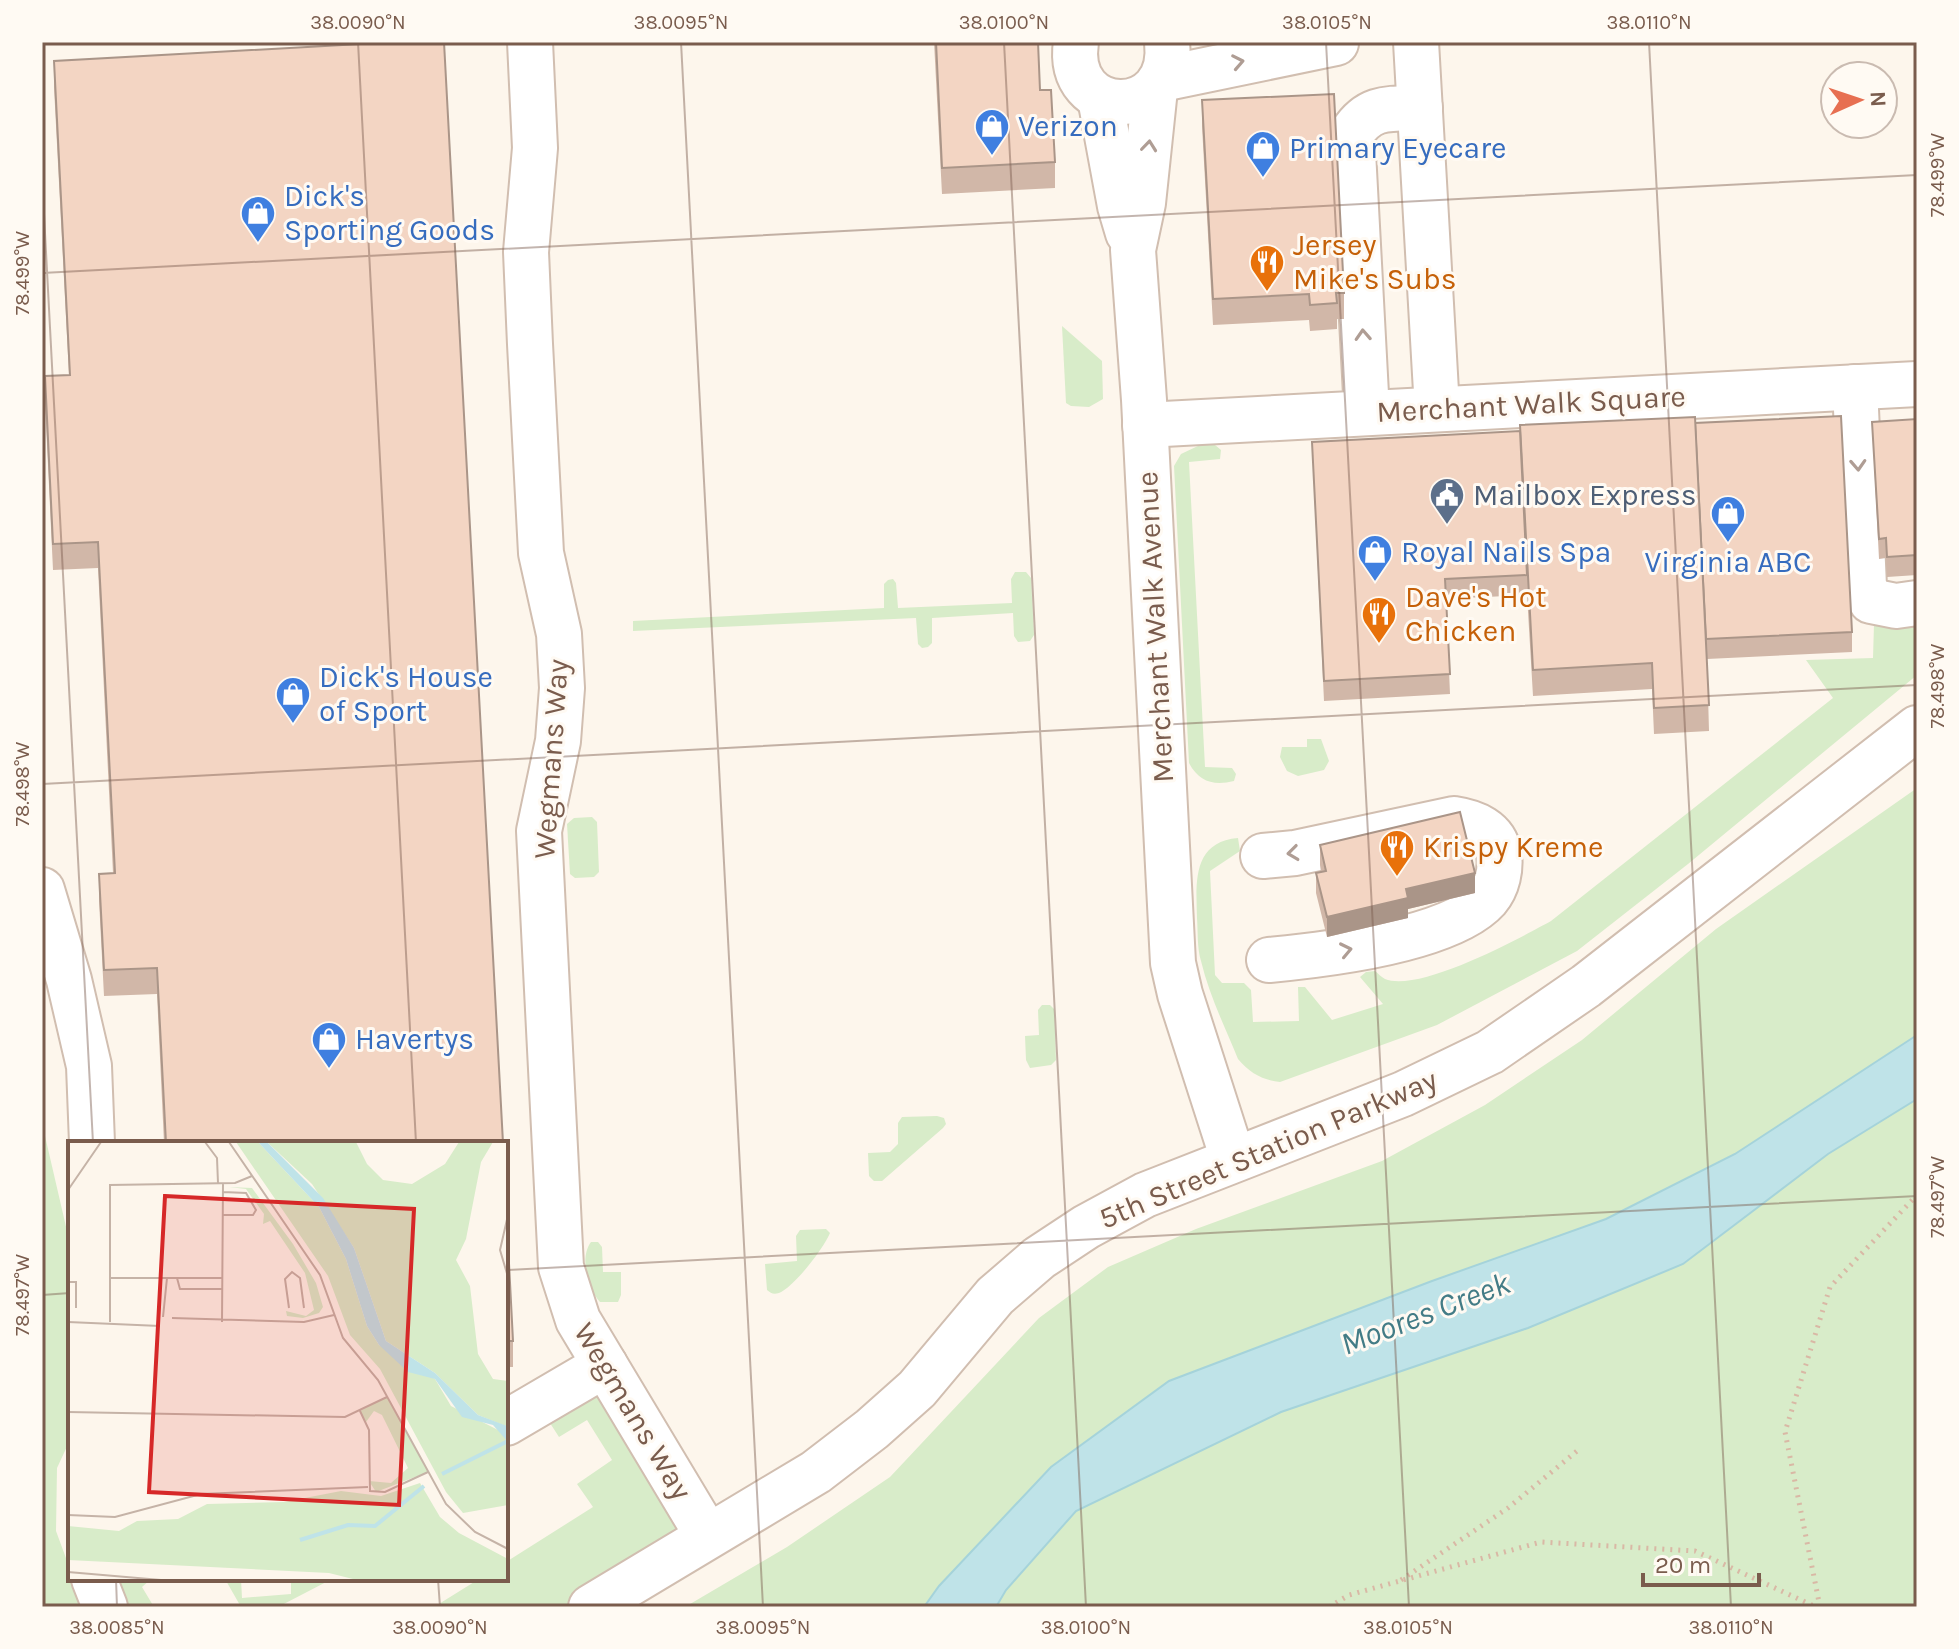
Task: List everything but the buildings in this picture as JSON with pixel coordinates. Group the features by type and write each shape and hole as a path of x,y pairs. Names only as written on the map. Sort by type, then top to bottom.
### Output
{"street":[{"name":"Wegmans Way","path":"530,42 535,148 526,252 531,361 541,553 559,634 562,688 558,741 539,831 561,1267 568,1297 578,1320 707,1535"},
{"path":"1076,42 1075,67 1080,79 1100,98 1114,102 1143,98 1161,70 1336,43"},
{"path":"1322,42 1369,42"},
{"path":"1416,42 1437,409"},
{"name":"Merchant Walk Avenue","path":"1161,70 1143,203 1133,250 1173,963 1233,1159"},
{"path":"1100,98 1120,206 1133,250"},
{"path":"1367,413 1352,133 1361,118 1379,110 1420,108"},
{"name":"Merchant Walk Square","path":"1145,425 1917,384"},
{"path":"1855,387 1864,586 1871,601 1896,606 1917,603"},
{"name":"5th Street Station Parkway","path":"591,1607 816,1472 872,1429 917,1389 995,1296 1039,1258 1086,1227 1145,1195 1403,1094 1490,1052 1586,986 1917,728"},
{"path":"1263,856 1295,853 1454,819 1471,821 1489,832 1498,846 1501,867 1486,900 1462,918 1426,932 1337,952 1269,960"},
{"path":"42,890 69,980 89,1066 92,1141"},
{"path":"508,1422 605,1365"},
{"path":"95,1581 105,1607"}],"path":[{"path":"1818,1607 1785,1432 1830,1287 1917,1195"},
{"path":"1397,1582 1508,1508 1577,1451"},
{"path":"1329,1607 1349,1595 1541,1542 1695,1551 1818,1607"}],"green space":[{"path":"1062,326 1102,361 1103,399 1089,407 1066,403"},
{"path":"1200,445 1215,445 1221,450 1220,459 1189,462 1205,767 1232,768 1236,774 1234,781 1220,783 1197,775 1189,763 1174,466 1181,454"},
{"path":"1015,572 1026,572 1031,578 1034,635 1030,641 1018,642 1014,636 1013,613 932,618 932,643 922,648 918,644 916,618 633,631 633,621 884,608 884,584 893,579 898,608 1012,603 1011,579"},
{"path":"1917,620 1917,675 1688,864 1577,951 1437,1025 1280,1082 1257,1075 1238,1059 1213,999 1199,951 1197,878 1200,866 1212,847 1238,838 1240,851 1210,871 1215,975 1222,983 1244,983 1251,990 1253,1022 1299,1021 1298,987 1305,987 1332,1020 1383,1004 1360,977 1366,972 1375,971 1385,979 1401,981 1421,978 1469,962 1551,921 1833,698 1806,660 1873,658 1874,624"},
{"path":"1307,739 1321,739 1329,761 1324,770 1298,776 1287,771 1280,757 1282,747 1307,747"},
{"path":"1917,788 1917,1035 1735,1154 1606,1219 1169,1381 1051,1467 939,1586 924,1607 685,1607 787,1547 890,1477 1039,1318 1108,1267 1196,1229 1382,1161 1485,1105 1582,1040 1716,929"},
{"path":"592,817 597,822 599,872 594,877 575,878 570,874 567,824 574,818"},
{"path":"1042,1005 1050,1005 1054,1009 1056,1060 1051,1065 1030,1068 1026,1060 1025,1036 1039,1035 1038,1010"},
{"path":"1917,1099 1917,1607 996,1607 1006,1590 1075,1511 1281,1412 1528,1328"},
{"path":"902,1117 944,1118 946,1124 943,1128 882,1181 874,1181 869,1176 868,1153 890,1152 898,1144 898,1123"},
{"path":"42,1123 68,1235 68,1444 57,1468 56,1531 68,1564 68,1581 75,1581 84,1607 42,1607"},
{"path":"826,1229 830,1233 827,1240 800,1275 779,1293 767,1290 765,1264 797,1261 796,1236 800,1230"},
{"path":"591,1242 598,1242 602,1247 603,1272 621,1272 618,1302 600,1302 592,1289 585,1265"},
{"path":"605,1365 707,1535 591,1607 434,1607 476,1581 508,1581 508,1561 593,1507 577,1484 612,1460 587,1420 559,1437 539,1406"},
{"path":"95,1581 149,1581 142,1587 154,1607 105,1607"},
{"path":"226,1581 241,1581 242,1598 291,1594 291,1581 328,1581 278,1607 241,1607"}],"water":[{"name":"Moores Creek","path":"1917,1035 1917,1099 1828,1154 1683,1264 1528,1328 1281,1412 1076,1511 1006,1590 996,1607 924,1607 939,1586 1051,1467 1169,1381 1606,1219 1735,1154"}],"place":[{"name":"Verizon","path":"992,157"},
{"name":"Primary Eyecare","path":"1263,179"},
{"name":"Dick's Sporting Goods","path":"258,244"},
{"name":"Jersey Mike's Subs","path":"1267,293"},
{"name":"Mailbox Express","path":"1447,526"},
{"name":"Virginia ABC","path":"1728,544"},
{"name":"Royal Nails Spa","path":"1375,583"},
{"name":"Dave's Hot Chicken","path":"1379,645"},
{"name":"Dick's House of Sport","path":"293,725"},
{"name":"Krispy Kreme","path":"1397,878"},
{"name":"Havertys","path":"329,1070"}]}
